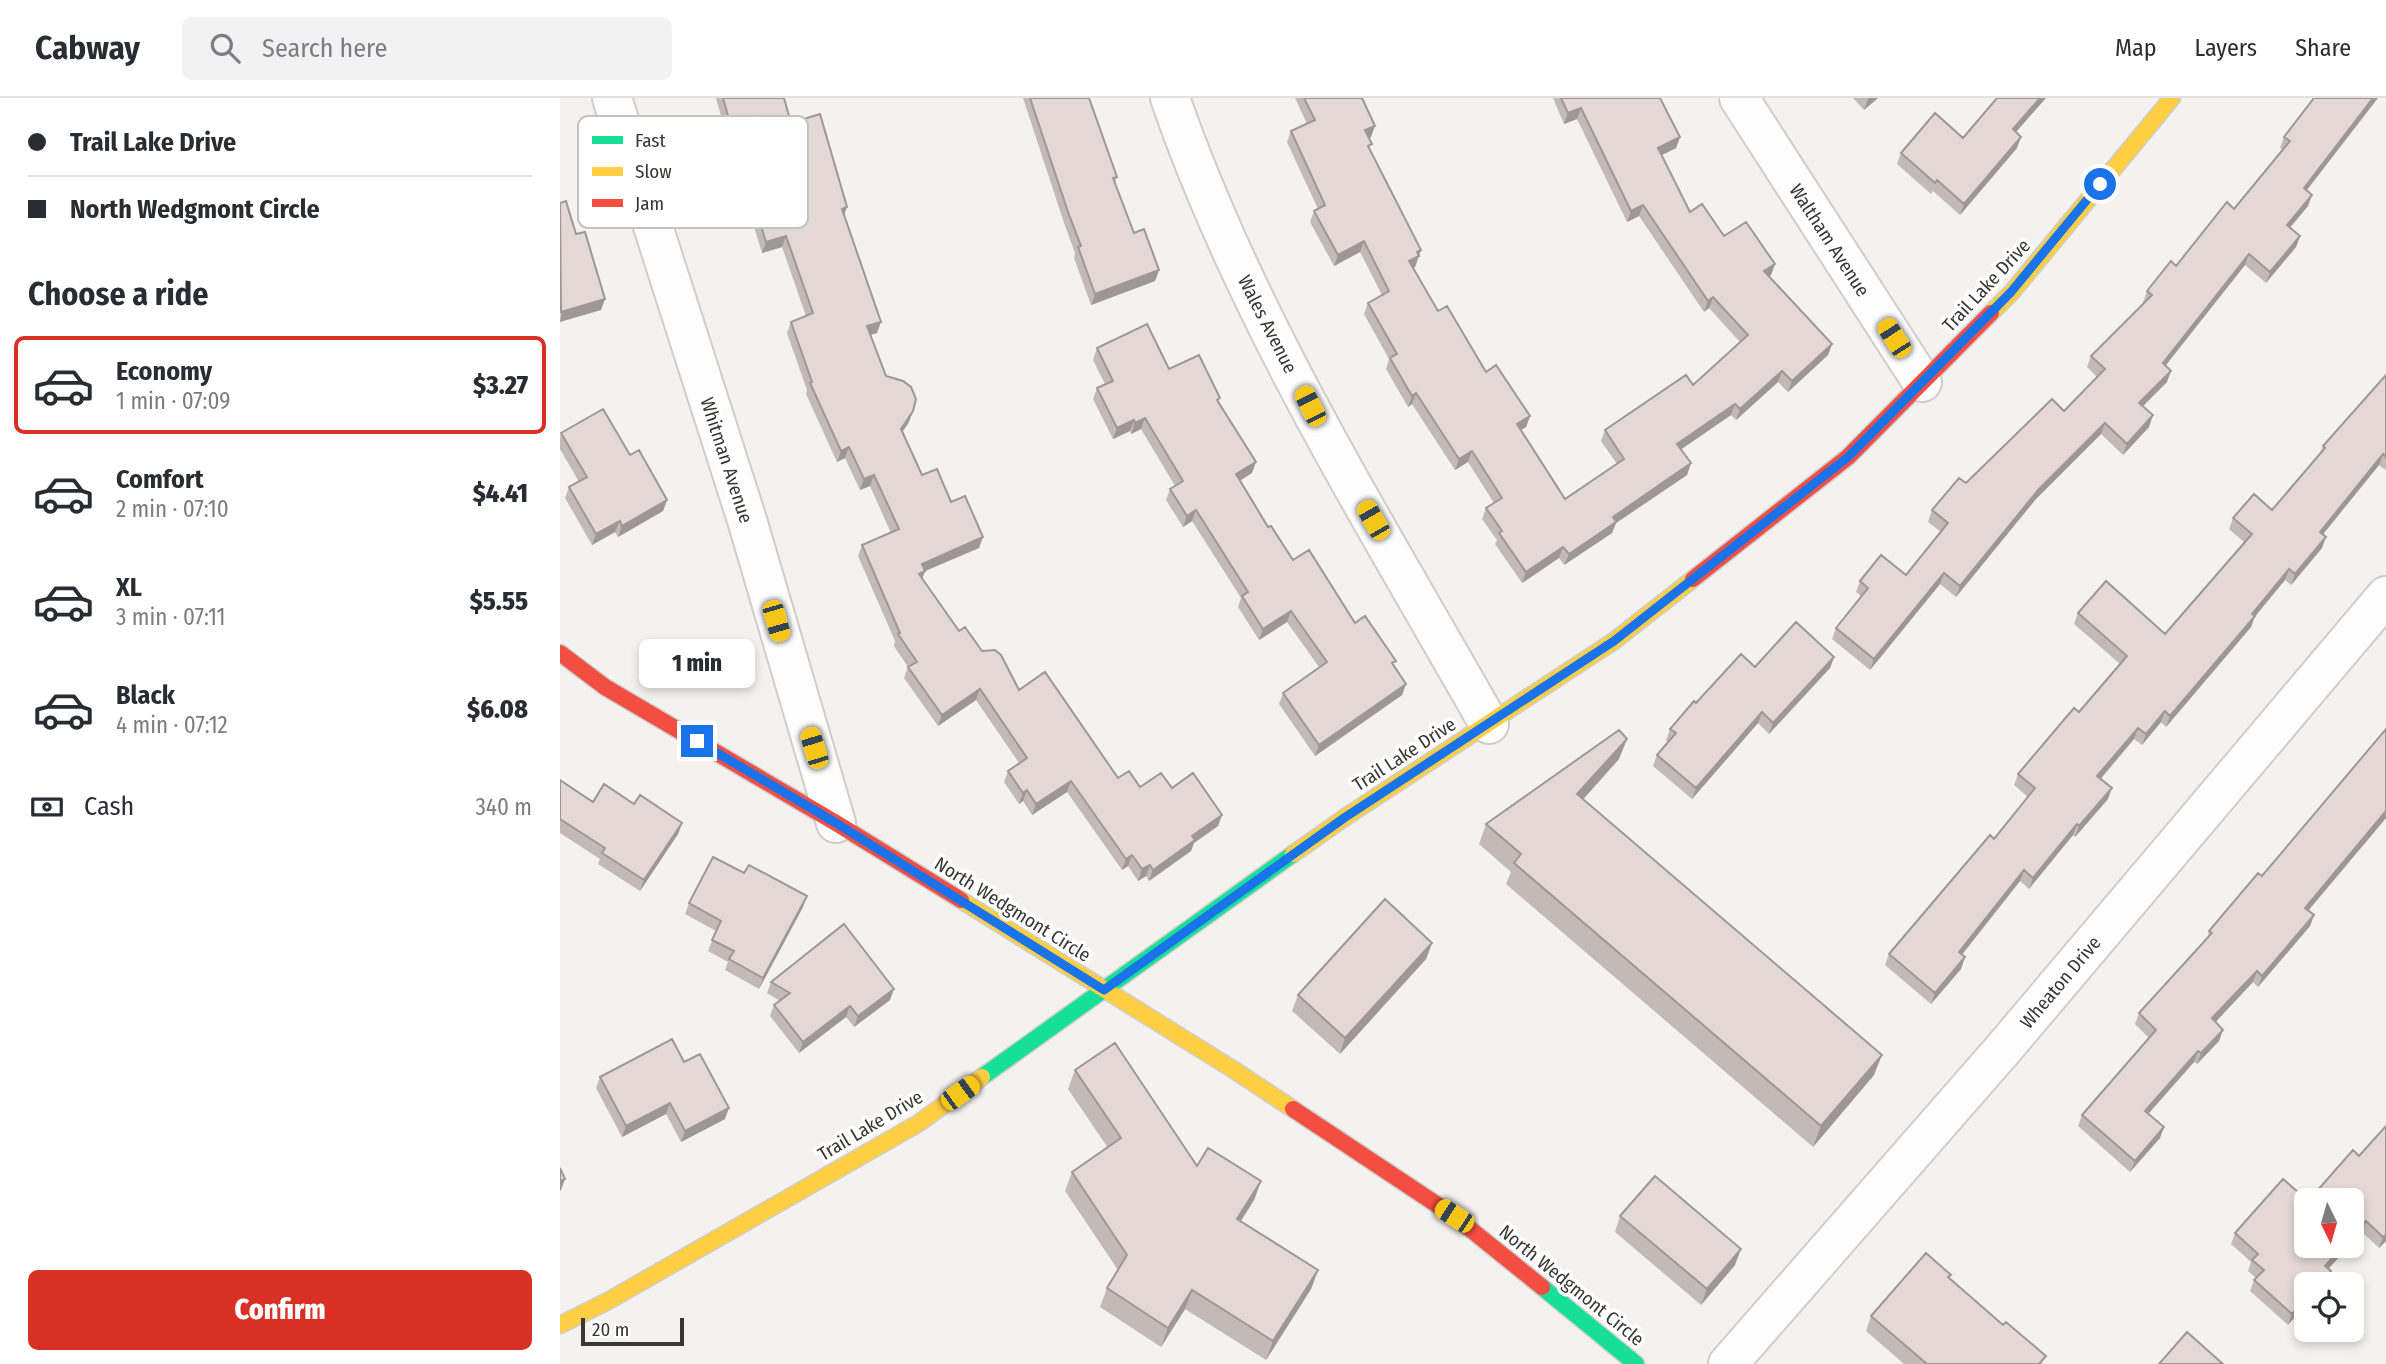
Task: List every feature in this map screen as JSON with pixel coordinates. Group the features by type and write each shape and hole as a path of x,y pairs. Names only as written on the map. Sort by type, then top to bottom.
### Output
{"street":[{"name":"Whitman Avenue","path":"612,98 618,116"},
{"name":"Wales Avenue","path":"1170,98 1228,246 1265,319 1322,429 1489,724"},
{"name":"Waltham Avenue","path":"1739,98 1922,382"},
{"name":"Trail Lake Drive","path":"560,1325 608,1301 919,1123 1344,818 1614,641 1848,457 2011,292 2172,98"},
{"name":"Whitman Avenue","path":"654,228 747,520 836,823"},
{"name":"Wheaton Drive","path":"1728,1364 2005,1047 2386,596"},
{"name":"North Wedgmont Circle","path":"560,653 605,687 836,823 1234,1070 1454,1216 1636,1364"}],"building":[{"path":"723,98 784,98 789,116 754,116 728,116"},
{"path":"1030,98 1089,98 1117,177 1113,178 1134,233 1144,229 1159,270 1095,294"},
{"path":"1304,98 1362,98 1375,126 1365,130 1372,144 1368,146 1421,250 1417,252 1419,256 1409,261 1438,311 1447,306 1486,372 1496,365 1530,416 1517,424 1565,499 1624,459 1605,430 1686,375 1693,385 1748,335 1713,297 1708,301 1643,205 1631,211 1581,108 1568,113 1561,98 1660,98 1680,137 1658,148 1690,212 1702,204 1724,236 1746,222 1775,264 1764,271 1832,344 1792,381 1782,371 1740,409 1735,404 1677,444 1691,463 1613,517 1616,522 1569,554 1563,547 1526,572 1499,533 1502,531 1486,508 1502,498 1472,451 1459,459 1416,393 1412,396 1390,358 1397,354 1368,303 1389,291 1364,241 1338,255 1314,211 1325,205 1291,131 1315,120"},
{"path":"1997,98 2040,98 2013,129 2021,137 1964,204 1901,153 1935,113 1963,138"},
{"path":"2314,98 2373,98 2304,188 2312,195 2287,225 2300,236 2270,272 2249,254 2163,363 2171,371 2139,403 2153,415 2127,444 2105,423 2039,489 1960,586 1944,573 1874,659 1836,628 1868,588 1860,581 1881,555 1906,575 1948,523 1932,510 1959,478 1966,483 2052,399 2064,411 2105,369 2091,356 2152,295 2147,291 2171,261 2176,266 2227,202 2234,209 2290,141 2284,137"},
{"path":"820,114 847,207 842,209 881,322 867,326 886,376 903,381 911,387 916,399 913,411 901,429 922,475 937,469 951,502 965,496 983,537 922,564 925,571 919,574 959,631 965,627 982,651 995,650 1001,655 1019,690 1045,672 1118,778 1129,771 1140,787 1161,773 1172,788 1193,773 1222,815 1192,836 1195,840 1153,870 1150,865 1142,869 1132,855 1126,859 1071,781 1036,804 1027,790 1023,793 1008,771 1027,758 980,689 942,715 908,667 917,662 898,634 900,633 862,545 899,529 874,475 864,479 849,447 841,451 810,383 812,382 791,322 813,313 786,236 766,242 762,228 808,228 808,118"},
{"path":"566,201 576,234 585,232 605,299 561,312 560,203"},
{"path":"1147,324 1169,369 1199,355 1220,398 1217,400 1256,462 1236,474 1268,527 1271,526 1293,560 1309,550 1355,623 1365,616 1396,661 1392,663 1406,684 1319,745 1283,693 1327,662 1291,611 1263,629 1242,596 1248,592 1196,510 1187,516 1170,489 1183,481 1145,418 1117,428 1097,388 1113,381 1097,348"},
{"path":"2386,375 2386,457 2383,454 2320,532 2326,537 2295,574 2289,569 2252,614 2255,616 2170,716 2165,711 2146,734 2138,728 2097,776 2112,788 2079,826 2077,824 2033,878 2024,870 1959,952 1965,957 1935,993 1889,954 1990,835 1994,839 2035,788 2018,774 2074,708 2079,712 2127,656 2078,613 2106,581 2165,634 2252,534 2233,518 2254,494 2272,510 2325,448 2323,446"},
{"path":"603,409 630,455 639,450 667,500 622,526 620,521 596,534 569,487 587,477 561,433"},
{"path":"1796,622 1834,657 1773,723 1762,712 1696,788 1657,755 1676,733 1670,729 1741,654 1755,667"},
{"path":"2386,729 2386,811 2305,908 2314,915 2262,976 2257,971 2212,1018 2223,1030 2201,1053 2198,1051 2145,1111 2164,1127 2135,1161 2082,1115 2156,1030 2139,1013 2212,933 2209,931 2258,873 2262,876"},
{"path":"1619,730 1627,739 1577,794 1882,1055 1821,1126 1514,863 1521,854 1486,824"},
{"path":"560,780 593,802 604,784 634,804 640,795 682,823 644,880 602,853 605,848 560,819"},
{"path":"713,857 744,873 749,865 807,896 763,978 729,959 734,951 712,940 721,921 689,903"},
{"path":"1385,899 1432,943 1345,1038 1298,995"},
{"path":"844,924 894,989 858,1016 850,1006 803,1042 774,1005 790,993 771,982"},
{"path":"672,1039 684,1062 700,1054 729,1108 685,1131 670,1103 626,1126 600,1077"},
{"path":"1115,1043 1197,1166 1208,1148 1261,1181 1237,1219 1318,1270 1273,1341 1192,1290 1168,1328 1107,1288 1127,1255 1072,1172 1121,1138 1075,1070"},
{"path":"2386,1126 2386,1235 2383,1237 2366,1221 2364,1223 2364,1188 2320,1188 2353,1150 2359,1156"},
{"path":"560,1168 565,1179 560,1181"},
{"path":"1655,1176 1741,1249 1707,1289 1620,1216"},
{"path":"2283,1179 2294,1189 2294,1258 2332,1258 2325,1266 2331,1271 2294,1272 2292,1314 2254,1280 2264,1270 2252,1260 2258,1254 2235,1233"},
{"path":"1926,1253 1951,1275 1948,1277 2003,1325 2006,1322 2046,1356 2039,1364 1927,1364 1871,1316"},
{"path":"2187,1332 2223,1364 2159,1364"}],"traffic: fast":[{"path":"982,1077 1293,854"},
{"path":"1542,1287 1636,1364"}],"traffic: slow":[{"path":"1991,313 2012,292 2172,98"},
{"path":"1293,854 1614,641 1693,579"},
{"path":"961,900 1293,1109"},
{"path":"560,1325 608,1301 919,1123 982,1077"}],"traffic: jam":[{"path":"1693,579 1848,457 1991,313"},
{"path":"560,653 605,687 961,900"},
{"path":"1293,1109 1454,1216 1542,1287"}],"route":[{"path":"697,741 836,823 1104,990 1344,818 1614,641 1848,457 2011,292 2100,184"}]}
